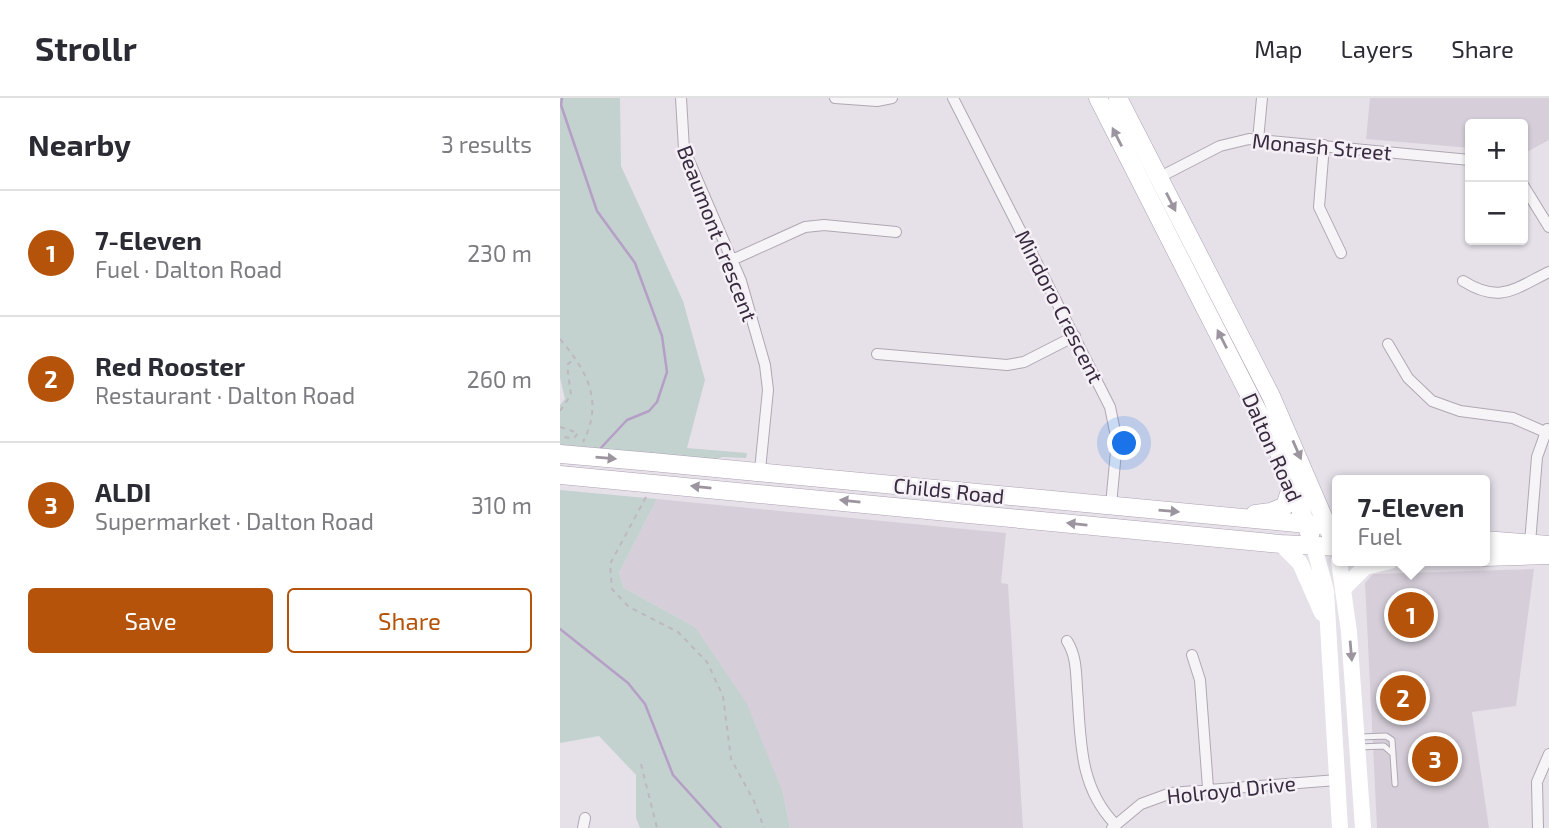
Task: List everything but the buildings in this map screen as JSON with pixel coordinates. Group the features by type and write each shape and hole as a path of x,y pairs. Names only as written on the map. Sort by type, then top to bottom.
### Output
{"main road":[{"name":"Dalton Road","path":"1097,98 1150,182 1271,396 1332,525"},
{"name":"Dalton Road","path":"1118,98 1150,182 1292,485 1314,546 1326,592 1340,828"},
{"name":"Childs Road","path":"568,452 1332,527"},
{"name":"Beaumont Crescent","path":"757,492 760,470"},
{"path":"560,475 646,489"},
{"path":"1227,516 1281,509 1289,498 1292,485"},
{"name":"Childs Road","path":"646,489 757,492 1314,546 1332,550"},
{"name":"Mindoro Crescent","path":"1110,527 1111,505"},
{"path":"1490,540 1549,555"},
{"path":"1490,540 1503,548 1504,557"},
{"path":"1281,544 1300,562 1329,632"},
{"path":"1490,556 1504,557 1549,545"},
{"name":"Dalton Road","path":"1340,566 1363,828"},
{"path":"1344,588 1359,571 1374,566"},
{"name":"Holroyd Drive","path":"1337,780 1360,779"}],"street":[{"name":"Beaumont Crescent","path":"681,98 684,149 744,291 767,379 760,470"},
{"path":"835,98 877,101 892,98"},
{"name":"Mindoro Crescent","path":"953,98 1105,394 1117,441 1111,505"},
{"path":"1258,140 1262,98"},
{"name":"Monash Street","path":"1150,182 1220,146 1240,139 1465,159"},
{"path":"1324,145 1319,207 1341,253"},
{"path":"1528,193 1549,227"},
{"path":"732,260 805,227 824,225 896,232"},
{"path":"1463,281 1482,292 1502,294 1549,272"},
{"path":"877,354 1007,365 1024,362 1075,336"},
{"path":"1388,344 1408,378 1432,401 1460,411 1513,418 1547,429 1538,457 1529,549"},
{"path":"1067,640 1076,666 1087,783 1114,826"},
{"path":"1192,655 1200,680 1208,788"},
{"path":"1538,828 1537,782 1549,754"},
{"name":"Holroyd Drive","path":"1114,826 1155,798 1208,788 1337,780"}],"lane":[{"path":"1357,742 1389,738 1395,784"},
{"path":"1357,742 1384,746 1393,754"}],"path":[{"path":"560,339 576,357 590,389 594,416 568,452"},
{"path":"560,411 571,395 567,365 576,357"},
{"path":"560,427 578,433 574,438 560,437"},
{"path":"646,489 610,564 612,589 629,607 671,628 689,641 713,673 726,707 731,759 754,801 764,828"},
{"path":"641,764 657,828"}],"shaded area":[{"path":"560,98 620,98 621,166 683,301 705,380 687,448 747,453 746,458 723,457 706,462 560,450 560,405 565,399 560,378"},
{"path":"1370,98 1549,98 1549,140 1528,151 1528,119 1465,119 1465,148 1366,139"},
{"path":"560,490 657,499 619,573 624,588 695,627 747,704 783,793 790,828 640,828 636,818 636,775 599,736 560,743"},
{"path":"657,499 1006,533 1001,583 1008,584 1023,828 790,828 783,793 695,627 624,588 619,573"},
{"path":"1534,569 1516,706 1472,712 1489,828 1377,828 1365,583 1373,574"}],"waterway":[{"path":"562,98 561,105 597,211 635,263 662,336 667,372 657,402 649,411 627,420 598,451"},
{"path":"560,629 628,683 645,704 673,775 721,828"}],"place":[{"name":"7-Eleven","path":"1411,615"},
{"name":"Red Rooster","path":"1403,698"},
{"name":"ALDI","path":"1435,759"}]}
